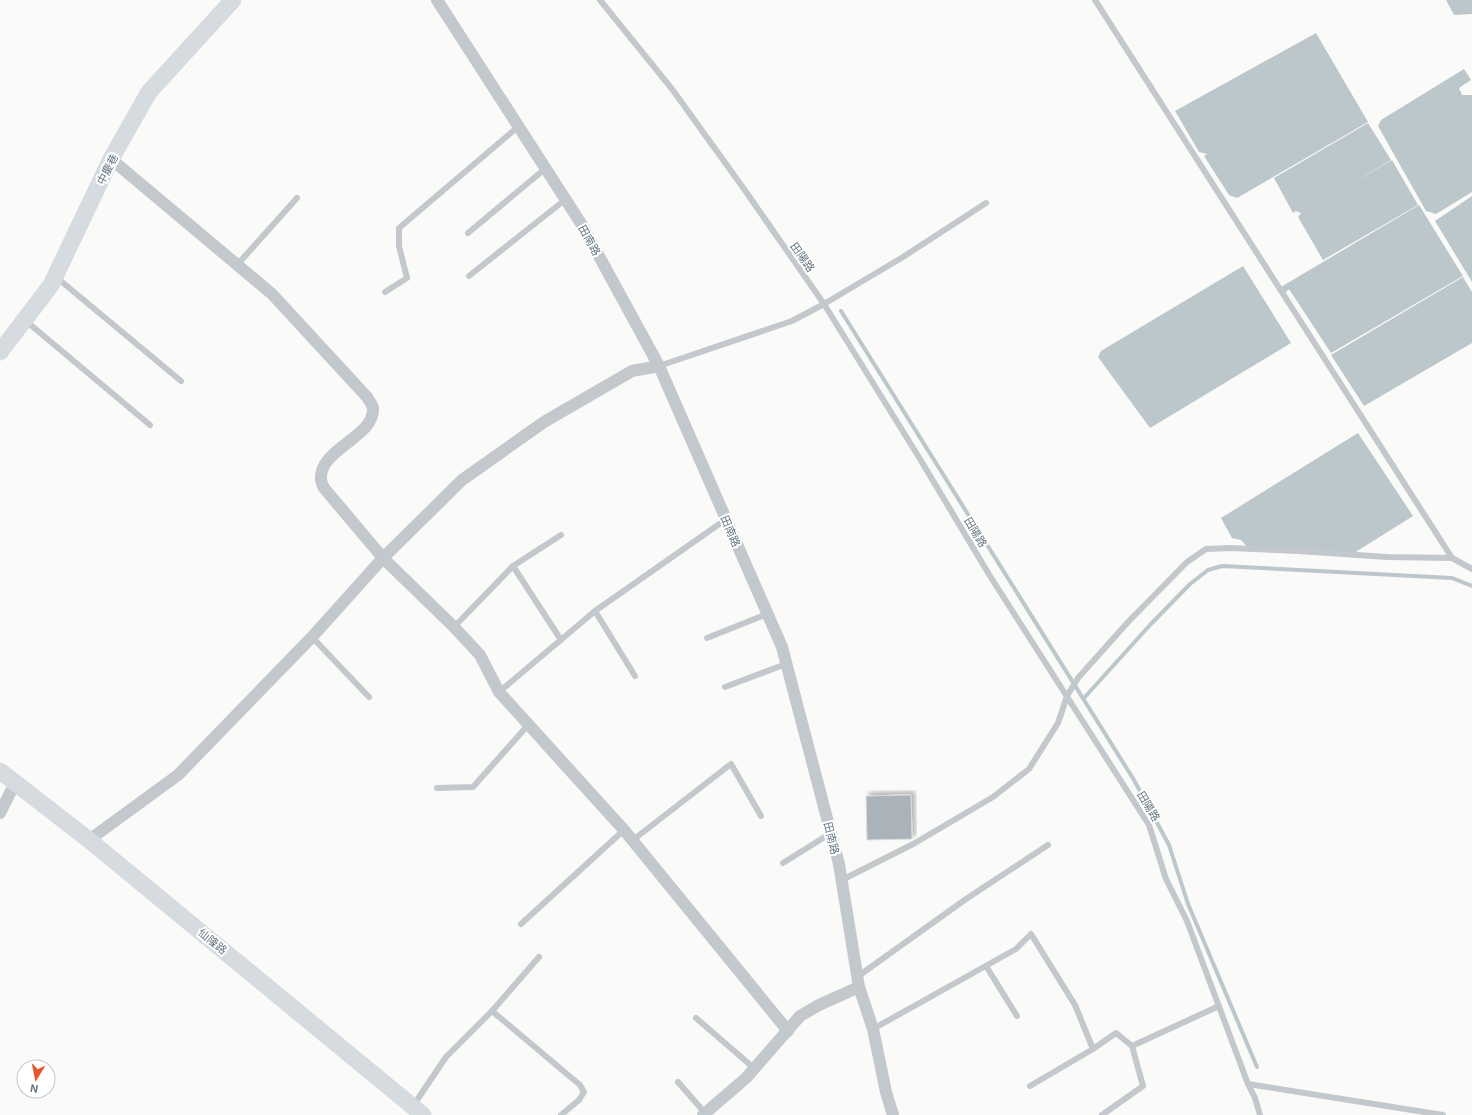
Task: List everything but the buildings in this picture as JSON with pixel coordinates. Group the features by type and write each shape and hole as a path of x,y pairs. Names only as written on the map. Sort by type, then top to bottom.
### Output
{"street":[{"name":"中慶巷","path":"0,352 51,285 111,159 149,92 233,0"},
{"name":"田南路","path":"437,0 582,225 659,366 725,520 782,647 839,864 858,982 873,1028 886,1092 893,1115"},
{"path":"111,159 272,294 367,397 373,407 372,417 365,427 328,460 323,468 321,479 324,488 383,558 454,627 480,655 499,692 633,840 788,1031"},
{"path":"89,840 178,775 312,637 383,558 462,480 544,422 632,372 659,366"},
{"name":"仙隆路","path":"0,771 89,840 418,1110"},
{"path":"0,813 15,783"},
{"path":"704,1114 755,1069 800,1016 858,982"}],"lane":[{"name":"田陽路","path":"600,0 672,89 824,304 990,576 1069,694 1149,825 1166,879 1187,921 1218,1006 1248,1084 1255,1098 1260,1115"},
{"path":"1095,0 1452,558"},
{"path":"384,292 407,278 398,246 399,228 519,126"},
{"path":"468,233 546,168"},
{"path":"238,265 297,198"},
{"path":"469,276 566,199"},
{"path":"659,366 792,321 824,304 903,257 986,203"},
{"path":"55,276 181,381"},
{"path":"24,320 150,425"},
{"path":"499,692 595,611 725,520"},
{"path":"454,627 513,566 561,535"},
{"path":"842,880 915,843 993,797 1029,769 1058,723 1069,694 1078,678 1128,622 1187,562 1206,549 1230,548 1290,550 1387,557 1452,558 1472,568"},
{"path":"513,566 561,640"},
{"path":"595,611 635,676"},
{"path":"707,638 767,614"},
{"path":"312,637 369,697"},
{"path":"725,687 786,664"},
{"path":"437,788 473,787 529,724"},
{"path":"633,840 731,764 761,816"},
{"path":"521,924 624,830"},
{"path":"784,863 831,832"},
{"path":"858,982 966,899 1048,845"},
{"path":"873,1028 1016,949 1031,934 1075,1005 1093,1049"},
{"path":"418,1110 446,1057 492,1011 539,957"},
{"path":"986,966 1017,1016"},
{"path":"1132,1046 1218,1006"},
{"path":"492,1011 580,1085 584,1092 579,1100 561,1115"},
{"path":"696,1018 755,1069"},
{"path":"1030,1086 1093,1049 1116,1033 1132,1046 1143,1086 1102,1115"},
{"path":"678,1082 704,1114"},
{"path":"1248,1084 1443,1115"}],"shaded area":[{"path":"1446,0 1472,0 1472,14 1454,15"},
{"path":"1316,33 1368,122 1237,198 1229,195 1204,156 1207,154 1199,152 1175,111"},
{"path":"1464,69 1471,80 1459,88 1462,95 1472,95 1472,192 1436,214 1426,211 1378,126 1381,120"},
{"path":"1368,123 1391,160 1345,187 1392,160 1418,205 1323,260 1298,217 1301,213 1296,211 1293,213 1274,178"},
{"path":"1472,196 1472,282 1435,221"},
{"path":"1419,205 1463,276 1331,353 1289,289 1285,293 1281,287"},
{"path":"1243,266 1291,343 1150,428 1098,357 1101,351"},
{"path":"1463,277 1472,292 1472,343 1364,406 1331,355"},
{"path":"1358,433 1413,516 1354,553 1248,548 1241,540 1232,538 1221,518"}],"waterway":[{"path":"841,311 1134,780 1169,845 1188,904 1257,1067"},
{"path":"1084,698 1150,625 1190,584 1208,570 1222,566 1452,578 1472,586"}]}
